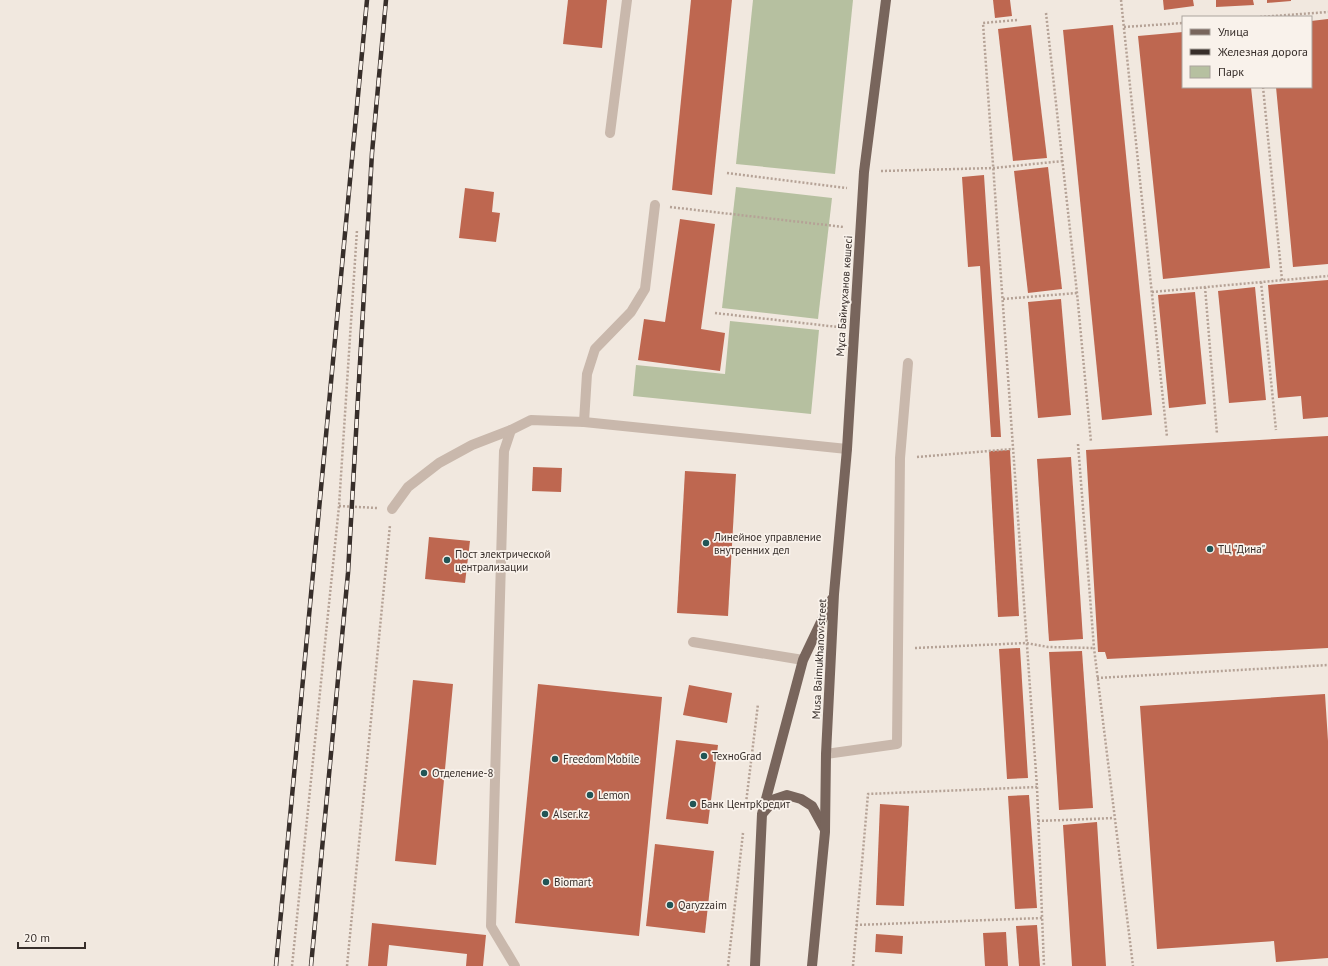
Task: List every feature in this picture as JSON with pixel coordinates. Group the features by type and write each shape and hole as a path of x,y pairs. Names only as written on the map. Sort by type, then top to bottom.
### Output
{"main road":[{"name":"Мұса Баймұханов көшесі","path":"834,594 847,449 864,172 886,0"},
{"name":"Musa Baimukhanov street","path":"755,966 762,814 803,660 834,594"},
{"name":"Musa Baimukhanov street","path":"812,966 826,832 826,754 834,594"},
{"path":"762,814 775,799 787,795 801,799 812,806 826,832"}],"lane":[{"path":"610,134 627,0"},
{"path":"584,422 587,374 595,349 631,312 645,289 655,205"},
{"path":"826,754 897,744 900,458 908,363"},
{"path":"392,509 408,487 439,463 472,444 512,430 531,420 584,422 847,449"},
{"path":"512,430 504,451 491,926 515,966"},
{"path":"693,642 803,660"}],"path":[{"path":"1121,0 1167,437"},
{"path":"1274,16 1328,12"},
{"path":"1046,13 1077,292 1091,442"},
{"path":"1017,20 984,23 1037,788 1044,966"},
{"path":"1124,27 1182,23"},
{"path":"1263,88 1282,280"},
{"path":"864,172 994,168 1063,161"},
{"path":"727,173 863,190"},
{"path":"655,205 861,229"},
{"path":"292,966 339,506 357,230"},
{"path":"1152,292 1328,276"},
{"path":"1261,282 1276,430"},
{"path":"1205,287 1217,434"},
{"path":"1003,299 1077,292"},
{"path":"715,313 854,329"},
{"path":"1078,444 1097,678 1133,966"},
{"path":"900,458 1013,448"},
{"path":"339,506 392,509 347,966"},
{"path":"898,649 1026,643 1048,648 1094,648"},
{"path":"1097,678 1328,665"},
{"path":"853,966 868,794 1037,788"},
{"path":"1038,822 1114,818"},
{"path":"856,925 1042,918"}],"green space":[{"path":"753,0 853,0 835,174 736,164"},
{"path":"736,187 832,198 818,319 722,308"},
{"path":"730,321 819,330 811,414 633,396 636,365 725,374"}],"building":[{"path":"568,0 607,0 602,48 563,44"},
{"path":"691,0 732,0 712,195 672,190"},
{"path":"993,0 1010,0 1012,16 995,18"},
{"path":"1163,0 1193,0 1194,6 1164,10"},
{"path":"1216,0 1253,0 1254,5 1216,7"},
{"path":"1267,0 1291,0 1291,1 1267,3"},
{"path":"1328,19 1328,264 1293,267 1276,88 1312,88 1312,21"},
{"path":"1031,25 1047,158 1013,161 998,29"},
{"path":"1113,25 1152,415 1102,420 1063,30"},
{"path":"1182,32 1182,88 1251,88 1270,268 1163,279 1138,36"},
{"path":"1048,167 1062,289 1028,293 1014,171"},
{"path":"984,175 1001,437 991,437 980,266 968,267 962,177"},
{"path":"465,188 494,192 492,212 500,213 496,242 459,238"},
{"path":"680,219 715,224 701,329 725,333 720,371 638,360 644,319 665,322"},
{"path":"1328,280 1328,417 1303,419 1301,396 1278,398 1268,285"},
{"path":"1255,287 1266,400 1229,403 1218,291"},
{"path":"1195,292 1206,404 1169,408 1158,295"},
{"path":"1061,299 1071,415 1038,418 1028,302"},
{"name":"ТЦ \"Дина\"","path":"1328,436 1328,648 1107,659 1105,652 1098,652 1086,450"},
{"path":"1010,450 1019,616 998,617 989,451"},
{"path":"1071,457 1083,639 1049,641 1037,459"},
{"path":"533,467 562,468 561,492 532,491"},
{"name":"Линейное управление внутренних дел","path":"685,471 736,474 728,616 677,613"},
{"name":"Пост электрической централизации","path":"429,537 470,541 465,583 425,579"},
{"path":"1020,648 1028,778 1007,779 999,649"},
{"path":"1082,651 1093,808 1059,810 1049,652"},
{"name":"Отделение-8","path":"413,680 453,684 436,865 395,861"},
{"name":"Lemon","path":"538,684 662,697 639,936 515,923"},
{"path":"689,685 732,693 727,723 683,715"},
{"path":"1325,694 1328,741 1328,958 1276,962 1274,941 1157,949 1140,706"},
{"path":"676,740 718,745 708,824 666,819"},
{"path":"1029,795 1037,908 1015,909 1008,796"},
{"path":"880,804 909,806 904,906 876,905"},
{"path":"1097,822 1106,966 1072,966 1063,825"},
{"path":"655,844 714,851 705,933 646,926"},
{"path":"372,923 486,935 483,966 466,966 467,954 389,945 387,966 368,966"},
{"path":"1037,925 1040,966 1019,966 1016,926"},
{"path":"1006,932 1008,966 985,966 983,933"},
{"path":"876,934 903,936 902,954 875,952"}],"railway":[{"path":"276,966 367,0"},
{"path":"311,966 348,573 372,153 386,0"}],"place":[{"name":"Линейное управление внутренних дел","path":"706,543"},
{"name":"ТЦ \"Дина\"","path":"1210,549"},
{"name":"Пост электрической централизации","path":"447,560"},
{"name":"ТехноGrad","path":"704,756"},
{"name":"Freedom Mobile","path":"555,759"},
{"name":"Отделение-8","path":"424,773"},
{"name":"Lemon","path":"590,795"},
{"name":"Банк ЦентрКредит","path":"693,804"},
{"name":"Alser.kz","path":"545,814"},
{"name":"Biomart","path":"546,882"},
{"name":"Qaryzzaim","path":"670,905"}]}
